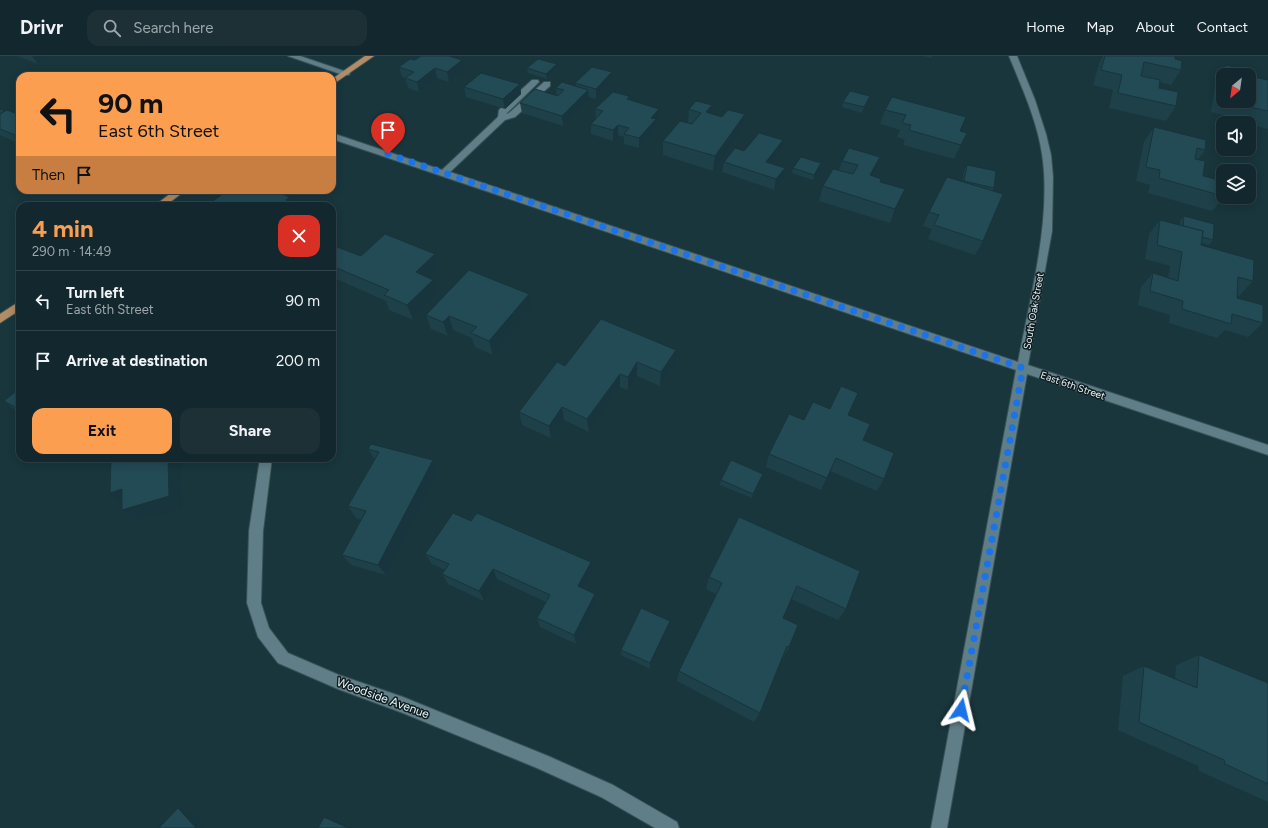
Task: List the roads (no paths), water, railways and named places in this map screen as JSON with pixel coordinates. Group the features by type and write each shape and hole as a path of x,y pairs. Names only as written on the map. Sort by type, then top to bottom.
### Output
{"main road":[{"path":"336,80 370,56"},
{"path":"164,202 176,194"},
{"path":"0,319 16,308"}],"street":[{"path":"292,56 346,73"},
{"name":"South Oak Street","path":"939,828 1047,231 1049,189 1045,146 1032,104 1013,56"},
{"path":"502,118 502,112 535,82"},
{"path":"444,173 502,118 512,115 547,84"},
{"name":"East 6th Street","path":"336,137 1268,450"},
{"name":"Woodside Avenue","path":"265,462 256,531 254,604 263,632 283,658 338,682 404,705 535,759 607,791 671,828"}]}
